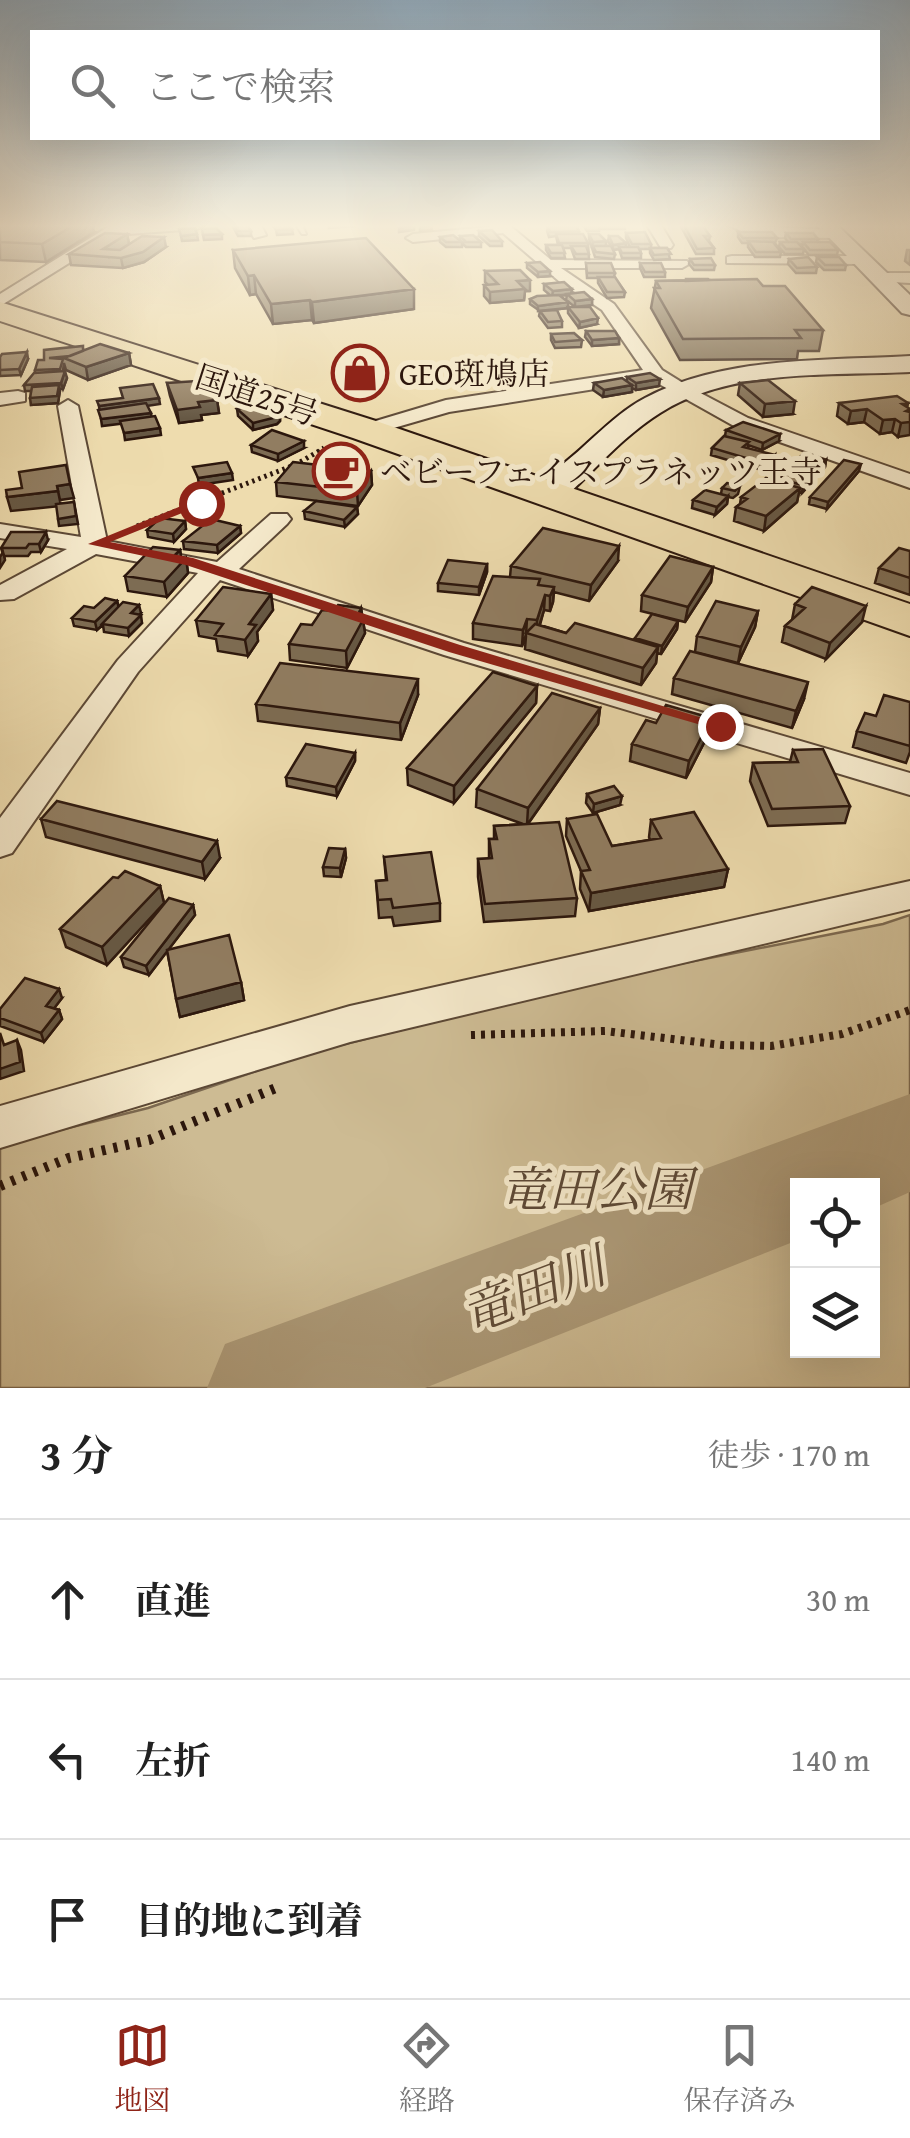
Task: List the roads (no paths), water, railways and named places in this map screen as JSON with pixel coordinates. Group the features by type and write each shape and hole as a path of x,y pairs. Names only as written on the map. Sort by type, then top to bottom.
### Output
{"highway":[{"name":"国道25号","path":"0,310 366,430 910,621"}],"street":[{"path":"584,290 608,307 655,374 684,392 740,422 910,481"},
{"path":"891,290 910,308"},
{"path":"550,494 652,406 684,392 757,374 910,364"},
{"path":"366,430 446,406 655,374"},
{"path":"68,406 95,544"},
{"path":"2,837 179,604 279,519"},
{"path":"0,531 95,544 219,570 454,649 910,784"},
{"path":"5,593 95,544"},
{"path":"0,1126 333,1029 910,894"}],"waterway":[{"name":"竜田川","path":"826,1178 910,1142"},
{"name":"竜田川","path":"269,1388 790,1192"}],"place":[{"name":"GEO斑鳩店","path":"360,373"},
{"name":"ベビーフェイスプラネッツ王寺","path":"341,471"}],"park label":[{"name":"竜田公園","path":"596,1188"}]}
